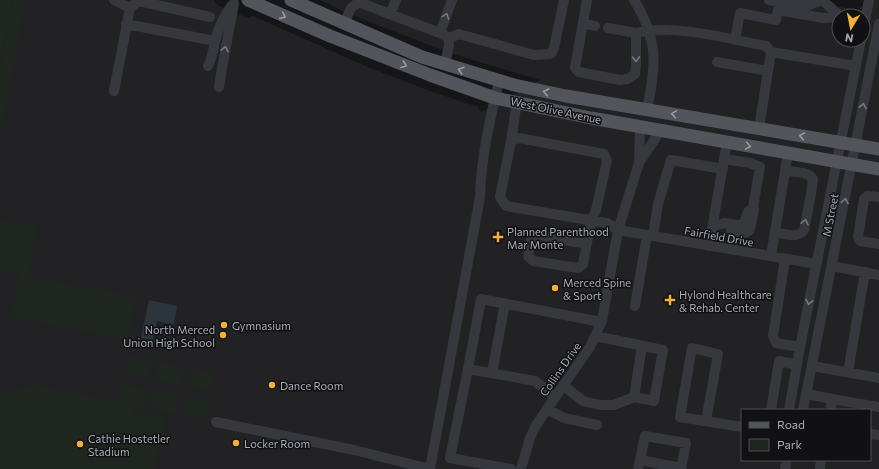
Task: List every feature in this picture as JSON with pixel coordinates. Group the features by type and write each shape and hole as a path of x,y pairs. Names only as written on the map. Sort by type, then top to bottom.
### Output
{"main road":[{"name":"West Olive Avenue","path":"248,0 330,36 430,75 495,98 591,118 879,169"},
{"name":"West Olive Avenue","path":"291,0 422,57 499,81 566,96 879,148"},
{"path":"591,118 602,114 635,118 647,110"},
{"path":"640,126 657,123 696,126 713,120"}],"street":[{"path":"114,0 130,8"},
{"path":"390,14 396,0"},
{"path":"445,65 449,45 444,35 452,0"},
{"path":"344,24 355,2 444,35 459,34 542,56 551,54 554,48 564,0"},
{"path":"587,0 575,68 578,72 620,80 628,79 635,74 636,34"},
{"path":"634,0 641,11 653,44 654,61 652,84 647,110"},
{"path":"769,0 790,4 810,5 822,0 831,9"},
{"path":"114,91 130,8 139,2 210,17"},
{"path":"208,66 211,60 221,19 234,2"},
{"path":"219,87 224,50 229,32 234,2"},
{"path":"735,40 740,13 776,20 778,10 824,18 831,18"},
{"path":"583,23 595,26"},
{"path":"126,24 215,41"},
{"name":"M Street","path":"803,409 852,164 875,62 879,24"},
{"path":"608,28 636,34 649,30 677,30 766,46 771,52 856,66"},
{"name":"M Street","path":"789,409 836,162 859,48"},
{"path":"759,128 771,52"},
{"path":"718,62 768,71"},
{"path":"216,422 354,450 430,469 480,197 483,161 499,81"},
{"name":"Fairfield Drive","path":"517,102 500,197 506,206 608,223 618,230 650,236 817,264"},
{"name":"Collins Drive","path":"521,469 530,438 546,409 590,347 601,322 618,230 639,163 640,126"},
{"name":"Collins Drive","path":"639,163 661,130"},
{"path":"511,141 519,138 604,154 608,161 596,210 591,221 587,244 583,264 578,268 533,261 528,256 531,240 536,235 587,244"},
{"path":"709,246 715,225 727,142"},
{"path":"770,256 788,153"},
{"path":"635,306 650,236 671,160 723,164 750,163 760,167 749,231 745,233 722,229 715,225"},
{"path":"775,232 797,235 804,230 811,194 813,179 811,175 806,173 785,171"},
{"path":"879,197 867,196 864,199 858,237 860,241 879,244"},
{"path":"785,259 773,336 776,343 800,347"},
{"path":"832,266 879,274"},
{"path":"848,372 865,272"},
{"path":"511,469 493,467 450,458 481,299 601,322"},
{"path":"492,373 505,304"},
{"path":"563,385 583,401 600,405 614,405 634,397 654,401 663,350 595,336"},
{"path":"634,397 642,346"},
{"path":"706,421 718,354 692,348 680,417 741,427"},
{"path":"771,409 779,362 797,365"},
{"path":"812,366 879,378"},
{"path":"468,369 535,381 555,397"},
{"path":"807,394 879,407"},
{"path":"830,409 832,399"},
{"path":"546,409 564,418 597,425"},
{"path":"645,436 686,443 681,468 639,464 645,436"}],"shaded area":[{"path":"0,0 214,0 217,5 248,18 253,16 370,68 430,91 478,107 481,112 540,80 450,53 349,14 320,0 797,0 846,8 831,8 831,48 871,48 871,8 860,8 868,0 879,0 879,469 0,469"},
{"path":"149,300 177,306 174,325 157,321 153,340 141,338"}],"green space":[{"path":"0,0 13,0 0,61"},
{"path":"14,0 26,0 0,138 0,70"},
{"path":"0,219 37,226 28,276 136,296 128,340 11,317 19,274 0,271"},
{"path":"127,356 152,360 148,379 124,374"},
{"path":"159,362 184,366 180,385 156,381"},
{"path":"192,368 216,373 213,391 188,387"},
{"name":"Cathie Hostetler Stadium","path":"122,384 147,389 143,408 134,406 132,412 165,418 155,469 0,469 0,394 6,391 35,385 119,401"},
{"path":"154,390 179,395 175,414 151,409"},
{"path":"186,396 211,401 207,420 183,415"}],"place":[{"name":"Planned Parenthood Mar Monte","path":"498,237"},
{"name":"Merced Spine & Sport","path":"555,288"},
{"name":"Hylond Healthcare & Rehab. Center","path":"670,300"},
{"name":"Gymnasium","path":"224,325"},
{"name":"North Merced Union High School","path":"223,335"},
{"name":"Dance Room","path":"272,385"},
{"name":"Locker Room","path":"236,443"},
{"name":"Cathie Hostetler Stadium","path":"80,444"}]}
